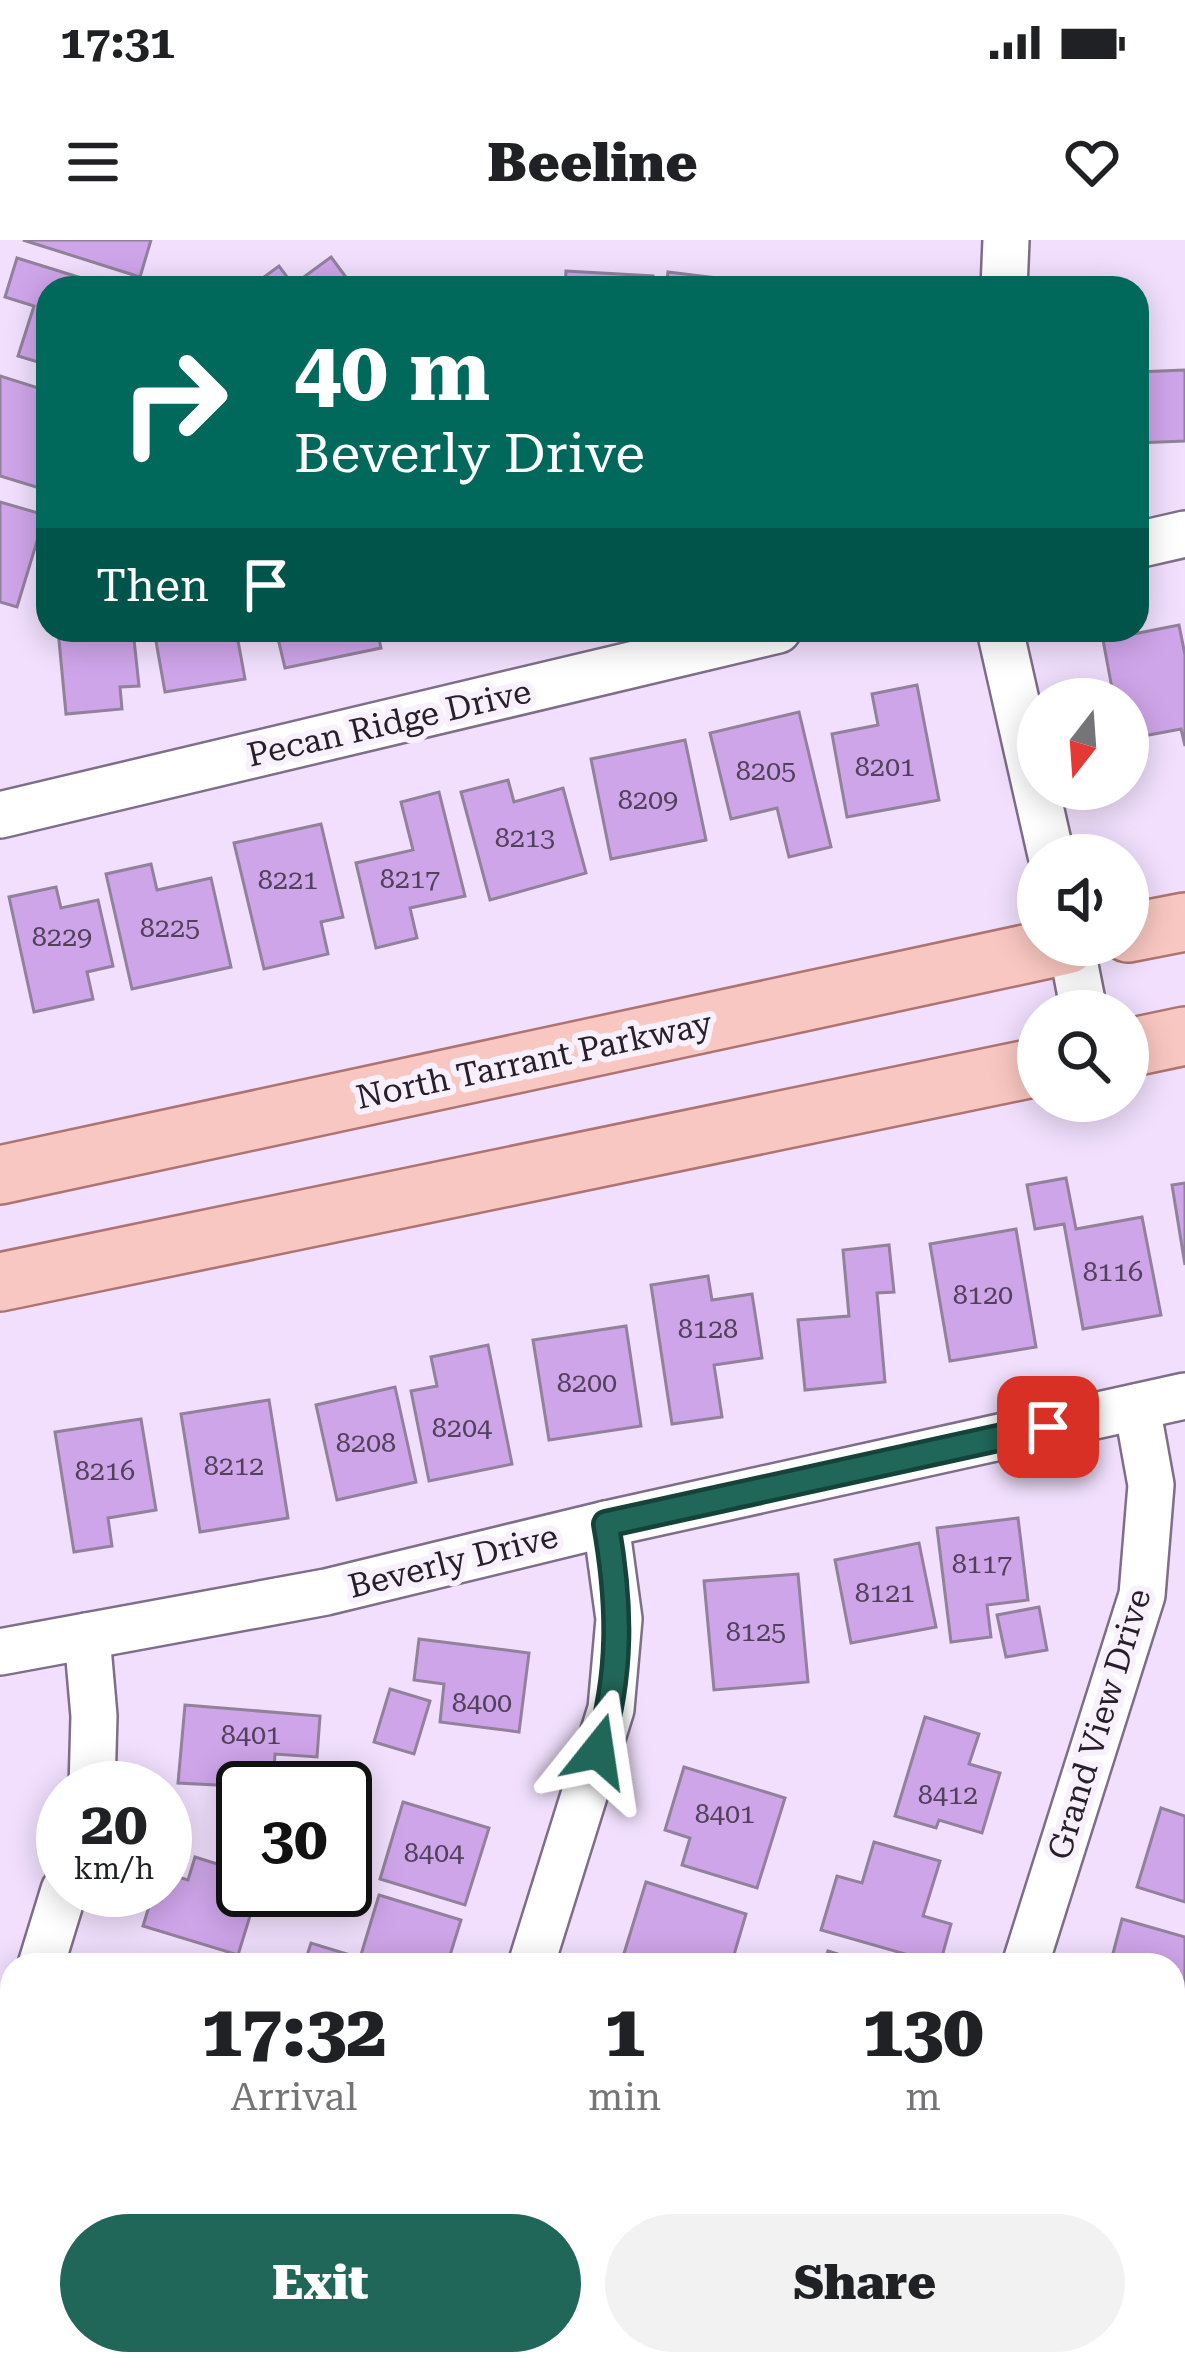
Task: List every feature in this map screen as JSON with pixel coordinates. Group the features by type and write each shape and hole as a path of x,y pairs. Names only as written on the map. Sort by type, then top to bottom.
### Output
{"main road":[{"path":"1149,929 1185,922"},
{"name":"North Tarrant Parkway","path":"0,1175 1017,956"},
{"path":"1149,1044 1185,1036"},
{"path":"0,1282 1017,1071"}],"street":[{"path":"1004,276 1006,240"},
{"path":"1149,542 1185,534"},
{"name":"Pecan Ridge Drive","path":"0,815 728,642"},
{"path":"1003,642 1047,834"},
{"name":"Beverly Drive","path":"0,1652 326,1592 606,1524 1185,1396"},
{"name":"Grand View Drive","path":"1029,1953 1142,1595 1151,1485 1137,1407"},
{"path":"535,1953 611,1708 619,1619 606,1524"},
{"path":"87,1636 93,1761"},
{"path":"45,1953 56,1917"}],"building":[{"path":"23,240 151,240 137,276"},
{"path":"331,257 345,276 305,276"},
{"path":"17,258 75,276 36,276 36,361 18,356 34,306 5,297"},
{"path":"279,266 286,276 265,276"},
{"path":"566,271 653,276 566,276"},
{"path":"1185,370 1185,441 1149,442 1149,372"},
{"path":"0,376 36,387 36,487 0,476"},
{"path":"0,502 36,512 36,545 17,607 0,602"},
{"path":"1179,625 1185,655 1185,746 1181,729 1149,735 1149,678 1110,678 1103,642 1149,642 1149,631"},
{"path":"59,642 134,642 139,686 120,687 122,709 66,714"},
{"path":"156,642 238,642 245,679 165,692"},
{"path":"279,642 380,642 381,648 285,668"},
{"path":"917,685 939,800 847,817 832,734 878,725 872,694"},
{"path":"799,712 831,847 789,857 777,808 731,819 710,733"},
{"path":"685,740 706,840 611,859 591,759"},
{"path":"508,780 514,802 563,788 586,873 490,900 461,792"},
{"path":"439,792 465,896 410,908 417,938 376,948 356,863 413,850 401,802"},
{"path":"321,824 343,917 321,922 328,954 264,969 234,843"},
{"path":"151,864 157,890 211,878 231,967 132,989 106,874"},
{"path":"56,887 61,908 98,900 113,966 87,972 93,999 34,1012 9,897"},
{"path":"1066,1178 1076,1229 1142,1217 1161,1315 1083,1329 1064,1224 1035,1229 1027,1185"},
{"path":"1185,1183 1185,1265 1172,1185"},
{"path":"1016,1229 1036,1347 950,1361 930,1244"},
{"path":"889,1245 894,1292 877,1293 885,1382 805,1390 798,1320 849,1316 843,1250"},
{"path":"708,1276 712,1300 752,1294 762,1358 714,1365 722,1417 672,1424 651,1285"},
{"path":"626,1326 641,1426 549,1440 533,1340"},
{"path":"488,1345 512,1464 429,1481 411,1391 437,1386 431,1357"},
{"path":"395,1387 416,1482 337,1500 316,1405"},
{"path":"269,1400 288,1518 200,1532 181,1414"},
{"path":"141,1419 156,1510 108,1518 112,1546 74,1552 55,1432"},
{"path":"1018,1518 1028,1600 987,1605 991,1637 951,1642 937,1528"},
{"path":"919,1543 936,1627 851,1643 835,1560"},
{"path":"798,1574 808,1682 714,1690 704,1581"},
{"path":"1039,1607 1047,1650 1006,1657 997,1615"},
{"path":"419,1639 529,1653 519,1732 440,1722 444,1684 414,1680"},
{"path":"390,1689 430,1701 414,1754 374,1742"},
{"path":"185,1705 320,1716 317,1757 275,1754 275,1761 216,1761 216,1785 192,1784 192,1761 180,1761"},
{"path":"925,1717 979,1734 969,1764 1000,1773 982,1833 939,1820 936,1828 895,1816"},
{"path":"684,1767 785,1798 757,1888 682,1865 690,1838 665,1830"},
{"path":"403,1802 489,1828 465,1905 380,1879"},
{"path":"1161,1808 1185,1816 1185,1902 1137,1887"},
{"path":"874,1842 940,1861 923,1916 951,1924 943,1953 902,1953 821,1930 837,1876 862,1883"},
{"path":"195,1857 216,1864 216,1917 250,1917 239,1953 143,1926 146,1917 192,1917"},
{"path":"646,1882 746,1914 735,1953 624,1953"},
{"path":"379,1895 461,1920 451,1953 362,1953"},
{"path":"1122,1919 1185,1937 1185,1953 1113,1953"},
{"path":"311,1943 344,1953 308,1953"}],"route":[{"path":"598,1751 611,1708 619,1619 606,1524 1048,1427"}]}
